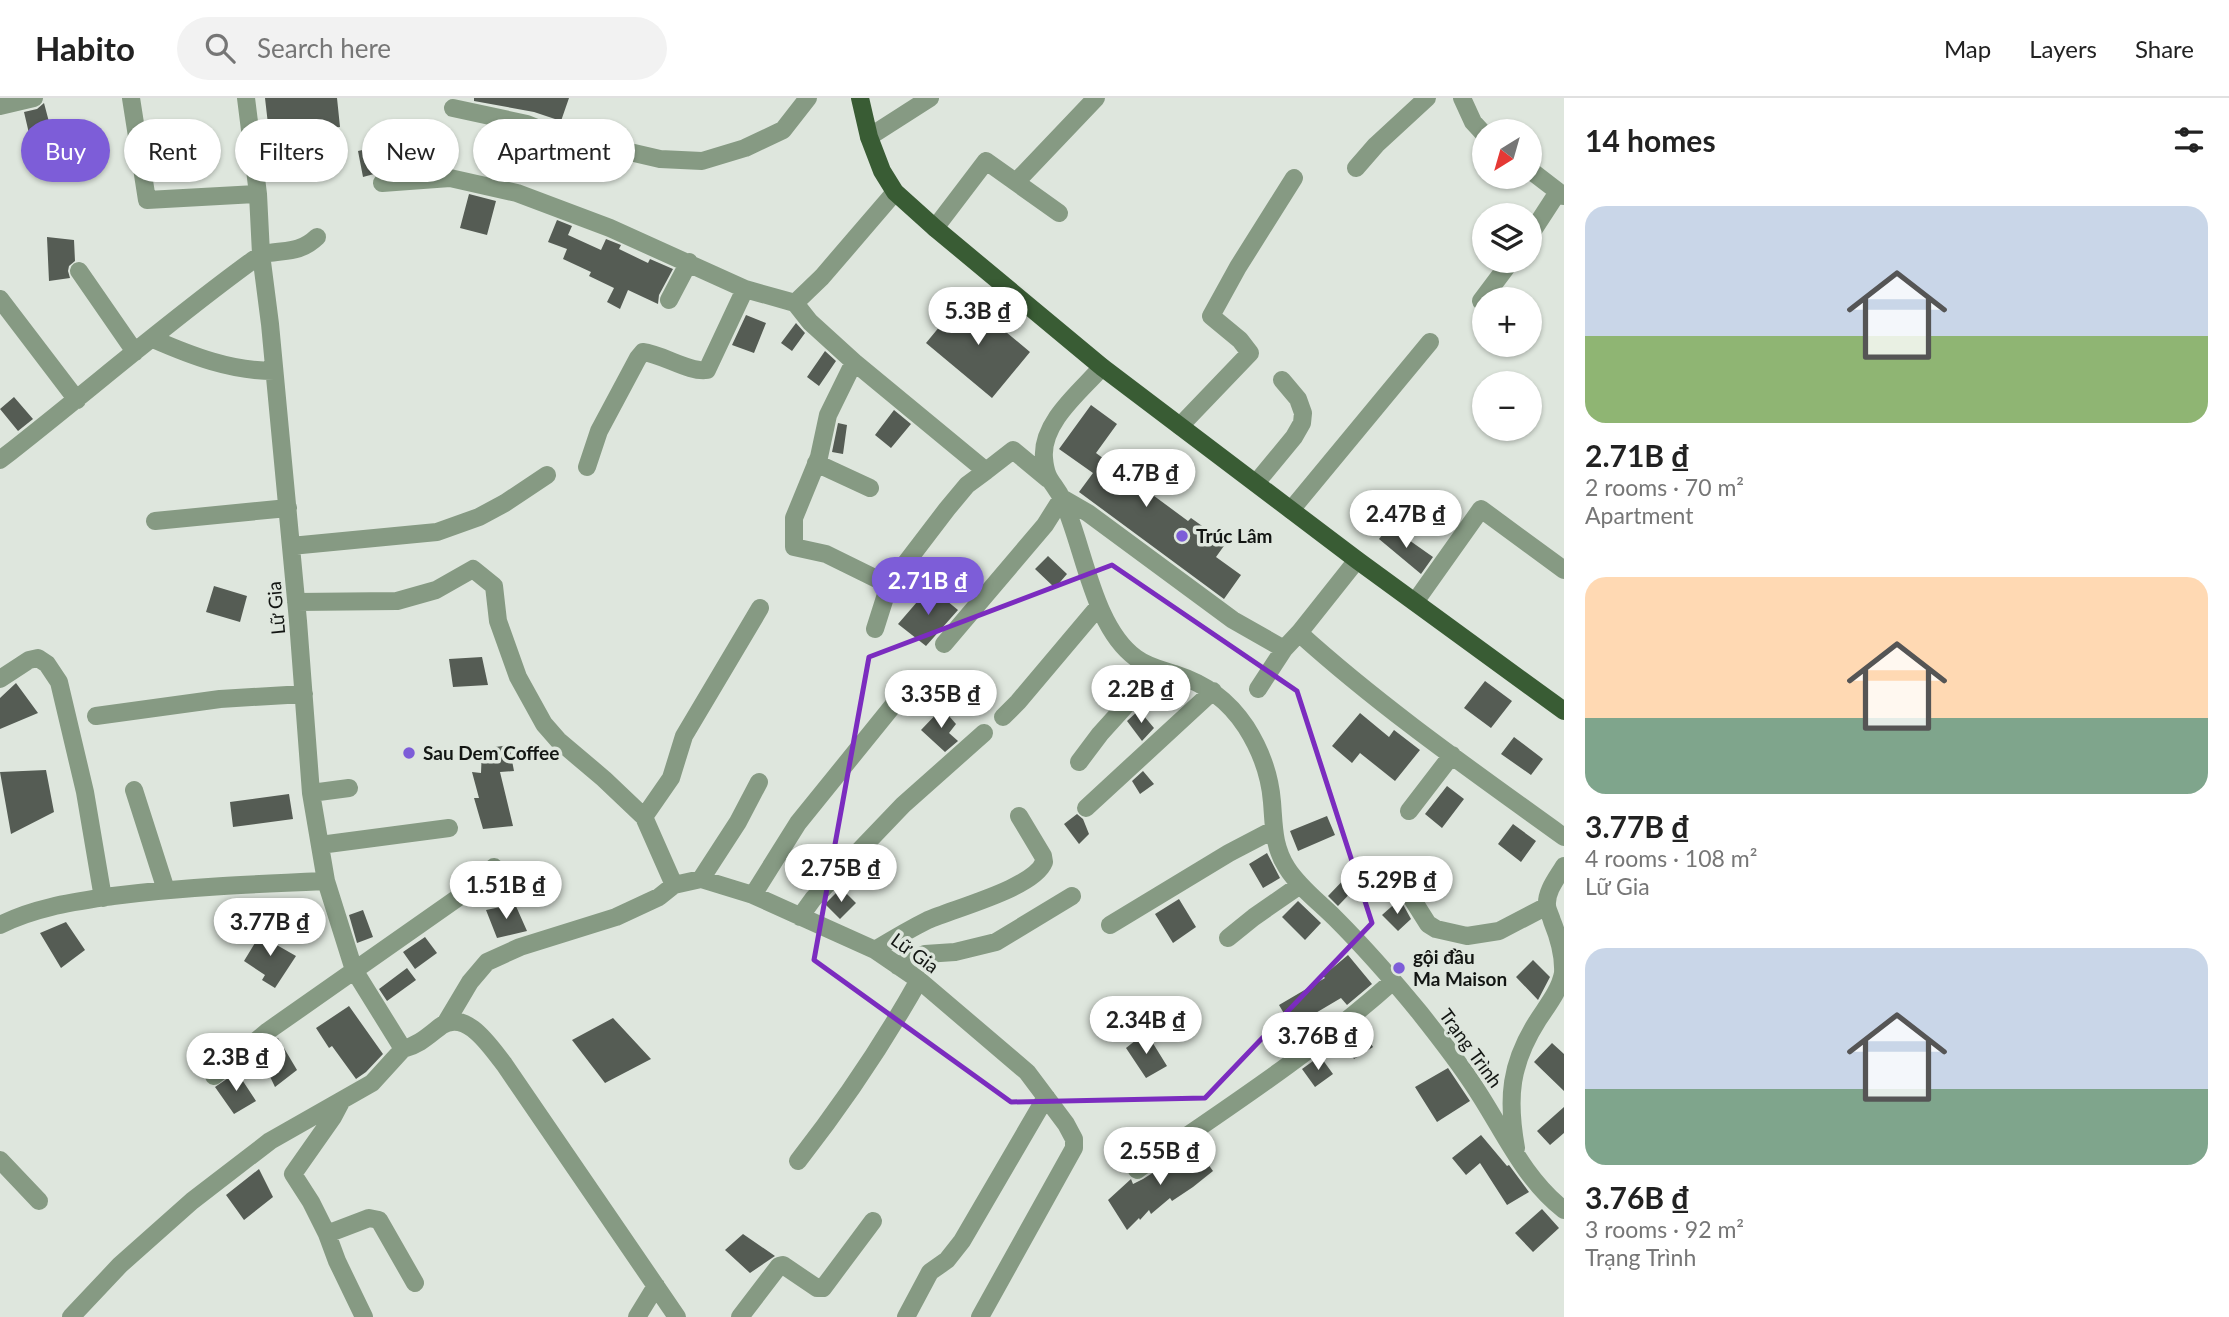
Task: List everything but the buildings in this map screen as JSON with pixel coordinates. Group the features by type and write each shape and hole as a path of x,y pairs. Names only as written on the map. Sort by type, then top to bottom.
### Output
{"main road":[{"path":"860,98 881,171 895,192 935,228 1102,367 1357,560 1564,711"}],"street":[{"path":"0,106 34,98"},
{"path":"131,98 147,200 258,194"},
{"name":"Lữ Gia","path":"246,98 258,194 261,254 288,508 311,793 326,881 354,970 403,1049 414,1046 444,1024 470,982 487,961 520,947 616,917 659,897 674,885 701,879 753,895 876,950 919,980 1027,1072 1074,1139 1074,1148 980,1317"},
{"path":"453,108 527,124 552,134 660,159 702,161 745,148 783,130 808,98"},
{"path":"870,137 930,98"},
{"path":"1016,182 1096,98"},
{"path":"1356,168 1376,145 1427,98"},
{"path":"1462,98 1472,120"},
{"path":"935,228 986,161 1059,213"},
{"path":"382,183 450,178 517,193 610,228 745,289 795,303 810,322 854,362 986,471 967,485 889,585 875,629"},
{"path":"1180,426 1250,353 1240,340 1211,316 1245,255 1294,178"},
{"path":"1542,180 1561,195 1542,220"},
{"path":"795,303 822,277 895,192"},
{"path":"0,460 218,285 261,254 301,249 317,237"},
{"path":"669,300 689,262"},
{"path":"79,271 135,352"},
{"path":"587,467 599,431 643,352 653,353 699,371 707,370 745,289"},
{"path":"0,299 77,400"},
{"path":"153,339 229,367 249,371 274,371"},
{"path":"1292,510 1430,342"},
{"path":"854,362 828,415 816,463 794,518 794,547 826,554 889,585"},
{"path":"1048,479 1043,456 1046,437 1060,414 1102,367"},
{"path":"1256,483 1294,437 1302,423 1303,414 1298,399 1282,380"},
{"name":"Trạng Trình","path":"986,471 1013,450 1048,479 1062,498 1099,606 1123,646 1135,657 1153,667 1213,691 1232,706 1255,742 1269,782 1273,830 1287,869 1393,981 1474,1086 1518,1159 1548,1197 1564,1210"},
{"path":"816,463 870,488"},
{"path":"291,546 437,532 480,517 547,475"},
{"path":"944,645 1045,525 1062,498 1088,513 1233,620 1284,649"},
{"path":"155,521 288,508"},
{"path":"1415,602 1481,509 1564,570"},
{"path":"1258,689 1284,649 1300,633 1357,560"},
{"path":"296,602 397,601 436,590 474,569 494,586 498,621 518,677 544,724 558,740 644,817 674,885"},
{"path":"1003,717 1099,606"},
{"path":"644,817 671,778 684,736 760,608"},
{"path":"1300,633 1326,658 1564,837"},
{"path":"0,679 29,660 38,658 47,664 59,681 85,792 103,898"},
{"path":"1079,762 1128,703 1177,675"},
{"path":"753,895 798,823 908,687"},
{"path":"1086,808 1213,691"},
{"path":"96,716 220,699 304,694"},
{"path":"800,917 813,899 903,805 984,733"},
{"path":"1409,811 1452,755"},
{"path":"701,879 738,822 759,782"},
{"path":"311,793 349,788"},
{"path":"134,790 166,890"},
{"path":"876,950 927,921 1010,890 1038,873 1044,863 1042,856 1019,817"},
{"path":"320,845 449,828"},
{"path":"1110,925 1273,830"},
{"path":"1411,897 1428,924 1436,929 1467,936 1499,931 1547,906 1551,887 1564,866"},
{"path":"214,1076 268,1031 469,890 494,867"},
{"path":"0,925 52,906 103,898 166,890 326,881"},
{"path":"1228,938 1254,916 1300,885"},
{"path":"898,965 925,954 955,952 996,942 1072,896"},
{"name":"Trạng Trình","path":"1518,1159 1510,1106 1511,1085 1518,1058 1552,999 1563,972 1559,928 1547,906"},
{"path":"798,1161 847,1098 919,980"},
{"path":"1137,1170 1307,1053 1393,981"},
{"path":"444,1024 466,1024 485,1040 677,1317"},
{"path":"71,1317 129,1256 192,1201 270,1142 372,1083 403,1049"},
{"path":"906,1317 930,1272 947,1260 962,1241 1046,1097"},
{"path":"342,1100 293,1174 312,1202 364,1317"},
{"path":"0,1160 39,1201"},
{"path":"327,1234 369,1219 379,1220 415,1283"},
{"path":"740,1317 779,1266 783,1265 817,1288 824,1288 873,1221"},
{"path":"637,1317 656,1286"}],"highlighted area":[{"path":"1112,565 1297,691 1372,923 1205,1098 1011,1102 814,960 869,657"}],"place":[{"name":"Trúc Lâm","path":"1182,536"},
{"name":"Sau Dem Coffee","path":"409,753"},
{"name":"gội đầu Ma Maison","path":"1399,968"}]}
